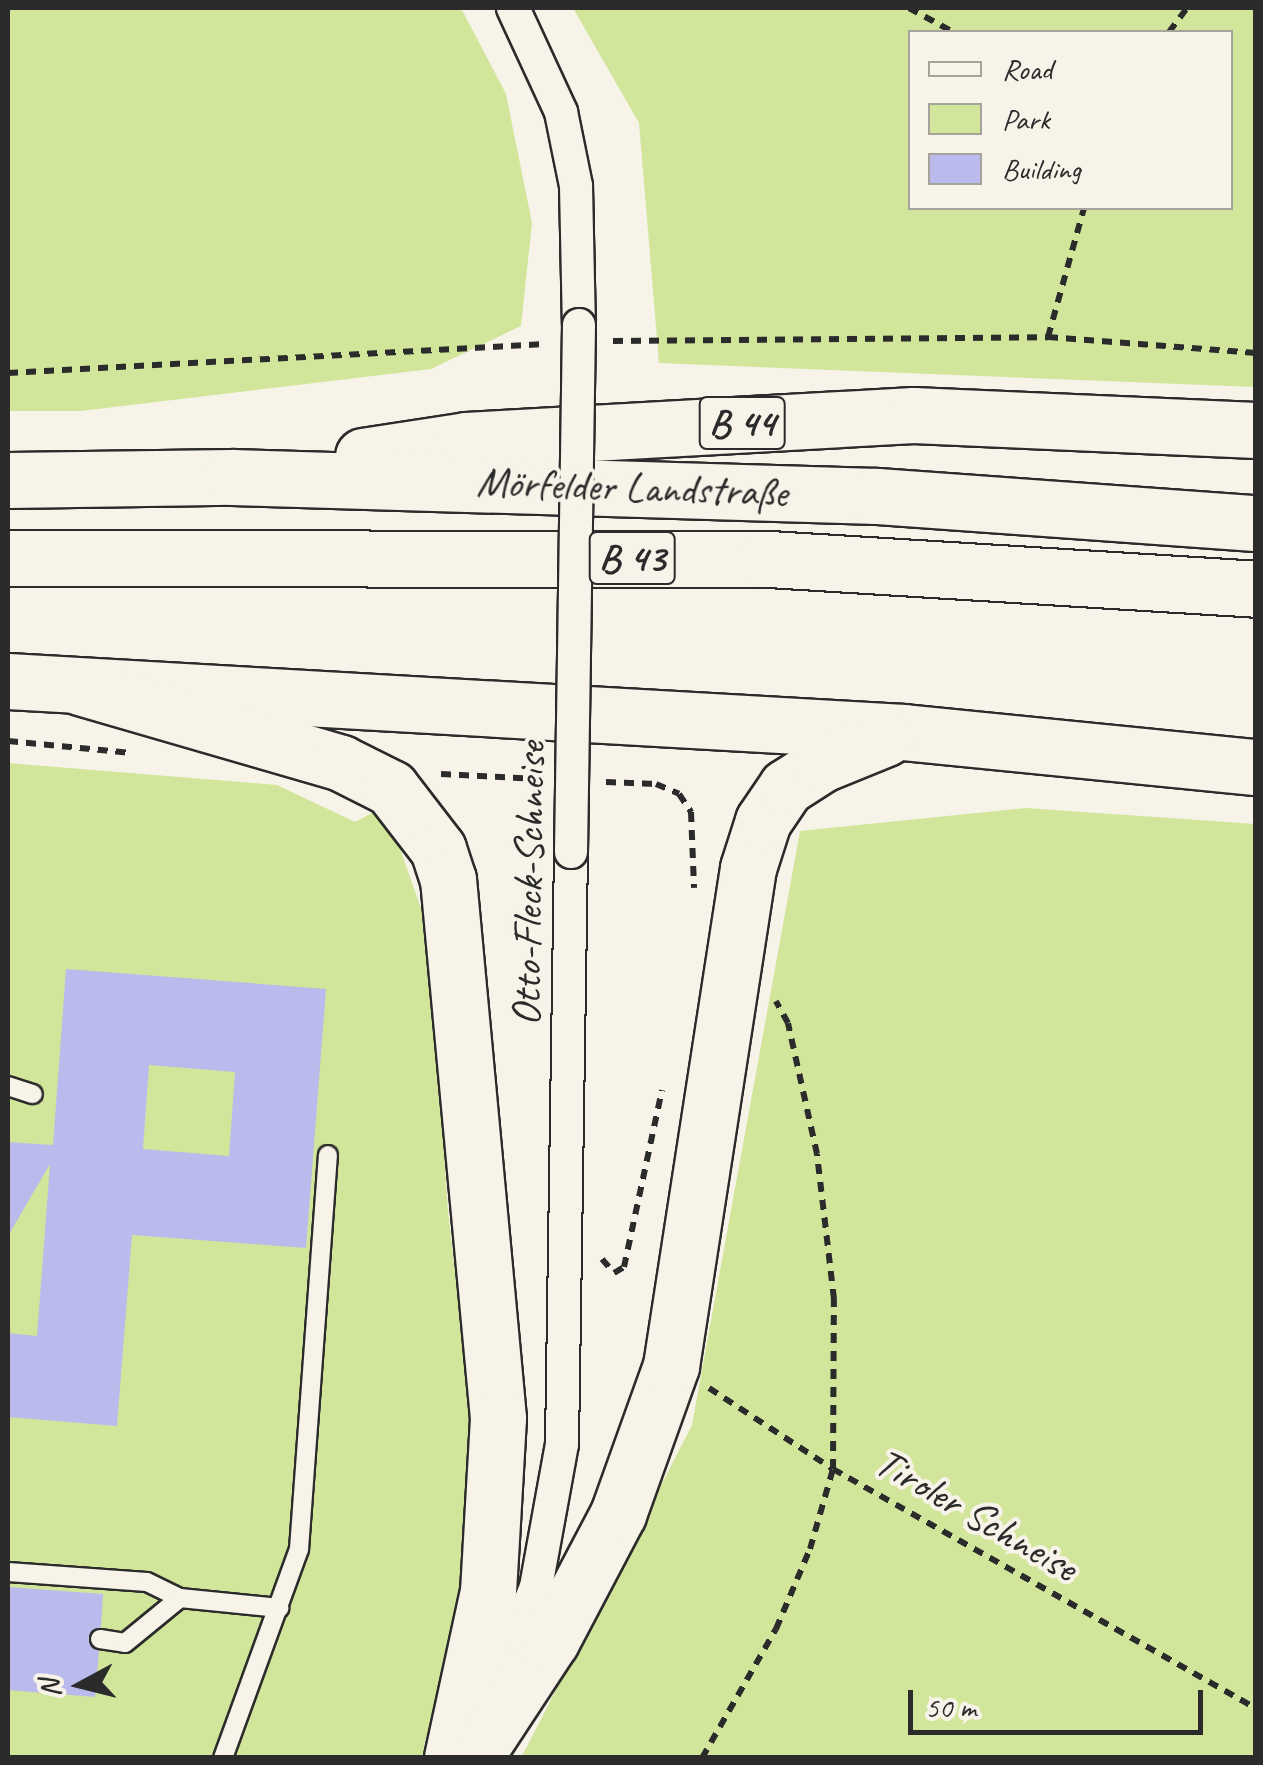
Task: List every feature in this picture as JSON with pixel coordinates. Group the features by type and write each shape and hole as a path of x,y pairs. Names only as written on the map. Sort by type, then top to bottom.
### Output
{"highway":[{"name":"B 44","path":"232,477 466,440 913,415 1256,430"},
{"name":"Mörfelder Landstraße","path":"8,480 232,477 877,496 1256,523"},
{"name":"Mörfelder Landstraße","path":"8,558 768,559 1256,590"},
{"path":"8,680 904,732 1256,767"},
{"path":"80,686 341,763 391,788 438,848 448,879 498,1418 488,1591 452,1758"},
{"path":"474,1758 550,1641 618,1514 672,1366 738,938 762,821 786,787 822,764 904,732"}],"street":[{"name":"Otto-Fleck-Schneise","path":"464,1758 536,1587 562,1444 571,852 566,334 576,186 561,112 513,8"}],"lane":[{"path":"8,1086 33,1094"},
{"path":"223,1758 299,1549 328,1155"},
{"path":"8,1572 148,1582 180,1598 280,1608"},
{"path":"100,1639 124,1643 180,1598"}],"path":[{"path":"909,8 950,30"},
{"path":"1170,30 1187,8"},
{"path":"1048,337 1083,210"},
{"path":"8,372 566,334"},
{"path":"609,341 1048,337 1256,353"},
{"path":"702,1758 776,1630 810,1550 834,1469 834,1298 817,1154 788,1022 738,938"},
{"path":"602,1243 602,1263 614,1273 624,1267 664,1081"},
{"name":"Tiroler Schneise","path":"672,1366 834,1469 1256,1708"}],"green space":[{"path":"8,8 461,8 506,94 532,223 521,326 431,369 81,411 8,411"},
{"path":"573,8 1255,8 1255,387 659,363 639,123"},
{"path":"8,763 277,785 355,822 385,806 429,931 448,1211 478,1474 464,1616 424,1745 450,1757 8,1757"},
{"path":"1026,808 1255,824 1255,1757 521,1758 692,1425 800,831"}],"building":[{"path":"66,969 326,989 306,1248 132,1235 117,1426 8,1417 8,1333 37,1336 50,1164 8,1236 8,1142 53,1145","holes":["149,1065 235,1072 229,1156 143,1149"]},
{"path":"8,1587 103,1594 101,1627 88,1638 99,1651 95,1697 8,1690"}]}
